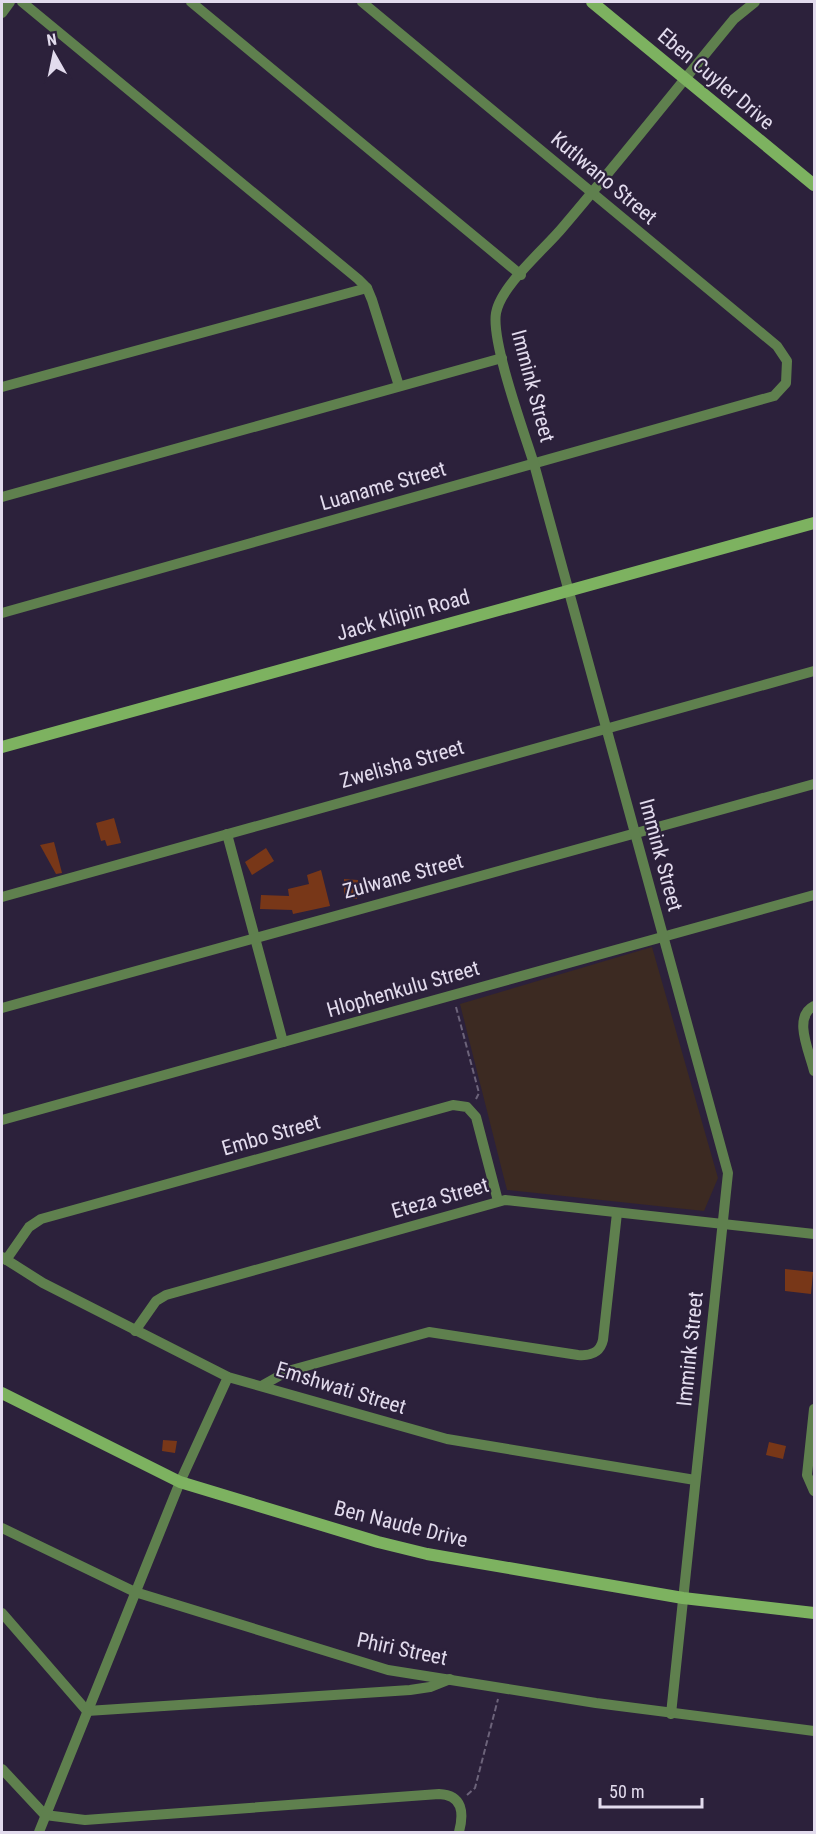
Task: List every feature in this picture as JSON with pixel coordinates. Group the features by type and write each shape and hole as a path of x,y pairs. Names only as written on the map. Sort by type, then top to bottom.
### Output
{"street":[{"path":"2,13 10,2"},
{"path":"22,2 367,288 399,386"},
{"path":"191,2 520,275"},
{"name":"Kutlwano Street","path":"362,2 783,351 787,361 786,383 774,396"},
{"name":"Eben Cuyler Drive","path":"592,2 814,186"},
{"name":"Immink Street","path":"671,1713 727,1168 534,464 502,358 496,312 502,298 520,275 684,78 751,2"},
{"path":"2,387 367,288"},
{"path":"2,497 502,358"},
{"name":"Luaname Street","path":"2,613 774,396"},
{"name":"Jack Klipin Road","path":"2,747 814,523"},
{"name":"Zwelisha Street","path":"2,897 605,727 814,671"},
{"name":"Zulwane Street","path":"2,1008 814,784"},
{"path":"227,834 284,1042"},
{"name":"Hlophenkulu Street","path":"2,1120 814,895"},
{"path":"814,1006 805,1015 803,1029 814,1071"},
{"name":"Embo Street","path":"4,1258 29,1227 41,1219 449,1106 463,1106 471,1109"},
{"path":"471,1109 477,1121 498,1201"},
{"name":"Eteza Street","path":"135,1331 156,1301 166,1295 498,1201 511,1200 814,1234"},
{"path":"263,1385 288,1371 429,1332 578,1355 594,1353 599,1350 603,1340 617,1213"},
{"name":"Emshwati Street","path":"4,1258 43,1283 228,1377 263,1385 401,1428 447,1439 695,1480"},
{"path":"39,1833 180,1482 228,1377"},
{"name":"Ben Naude Drive","path":"2,1393 180,1482 378,1542 427,1554 683,1598 814,1613"},
{"path":"814,1409 807,1475 814,1491"},
{"name":"Phiri Street","path":"2,1528 135,1592 388,1670 671,1713 814,1731"},
{"path":"2,1613 87,1711"},
{"path":"87,1711 410,1690 430,1687 451,1679"},
{"path":"2,1769 45,1815 85,1820 439,1794 450,1796 460,1804 463,1818 459,1833"}],"path":[{"path":"453,995 479,1094 471,1109"},
{"path":"460,1804 475,1788 501,1688"}],"shaded area":[{"path":"652,947 718,1178 704,1211 507,1190 460,1004"}],"building":[{"path":"114,818 121,843 107,846 105,840 101,841 96,823"},
{"path":"54,842 62,873 56,874 40,845"},
{"path":"266,848 274,861 252,875 245,862"},
{"path":"321,870 330,906 293,914 292,910 260,909 261,895 289,896 288,889 309,884 307,875"},
{"path":"344,879 358,880 357,899 344,898"},
{"path":"785,1269 813,1272 811,1294 785,1291"},
{"path":"163,1440 177,1441 175,1453 162,1451"},
{"path":"769,1442 786,1446 783,1459 766,1455"}]}
